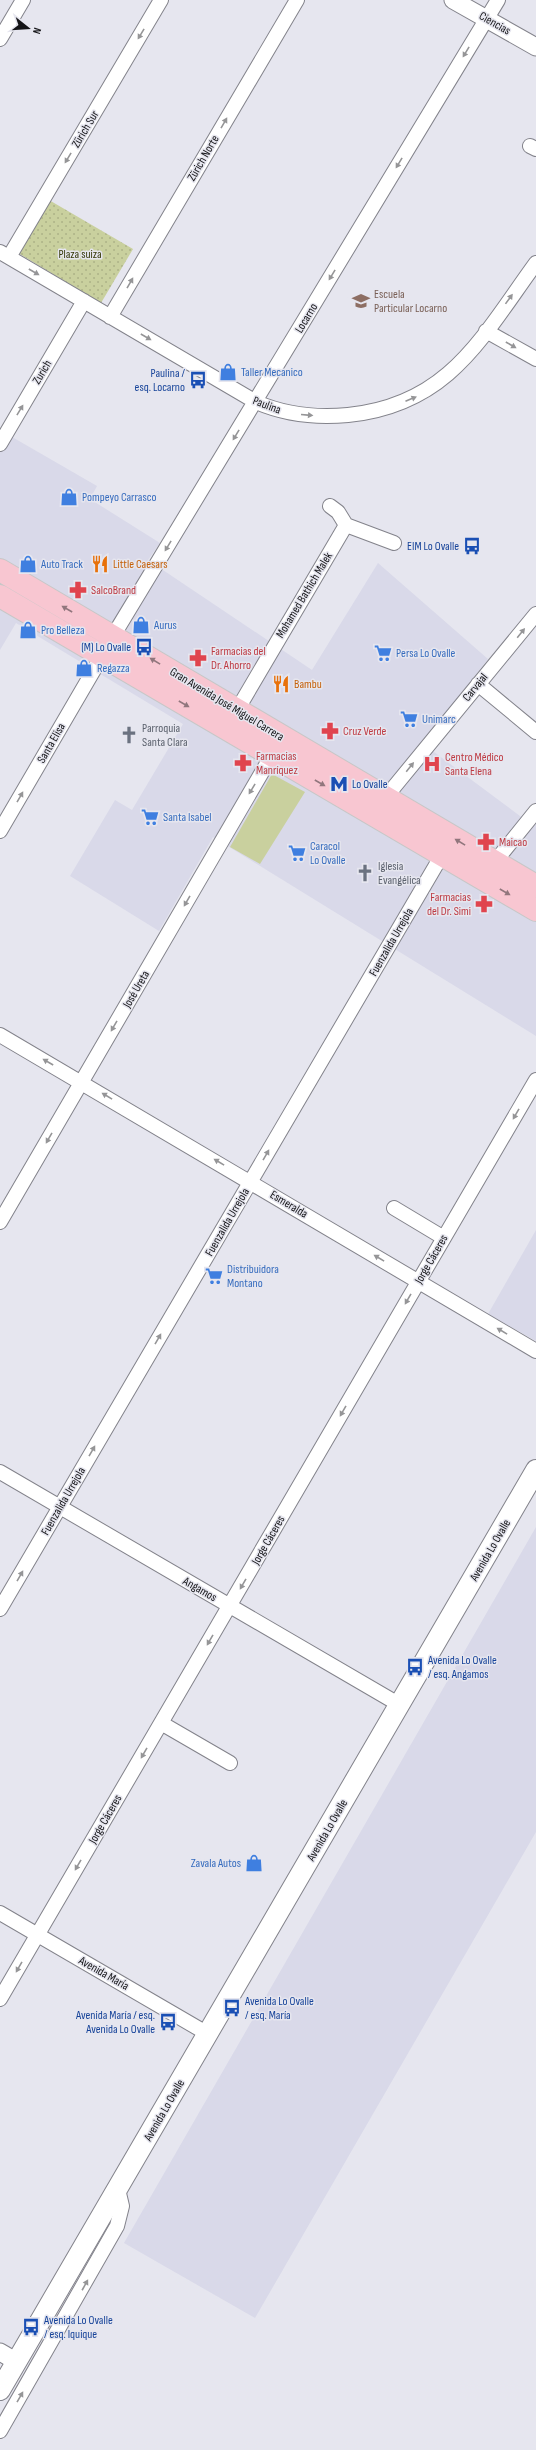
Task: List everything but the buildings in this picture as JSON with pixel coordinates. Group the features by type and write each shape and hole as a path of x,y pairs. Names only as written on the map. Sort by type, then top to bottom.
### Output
{"main road":[{"name":"Gran Avenida José Miguel Carrera","path":"0,570 385,798 490,871 536,910"},
{"name":"Gran Avenida José Miguel Carrera","path":"0,596 442,855 536,886"},
{"path":"102,656 106,632"},
{"name":"Avenida Lo Ovalle","path":"0,2390 8,2357 118,2189 536,1470"}],"street":[{"path":"0,39 23,0"},
{"name":"Zürich Sur","path":"4,255 161,0"},
{"name":"Zürich Norte","path":"110,317 297,0"},
{"name":"Ciencias","path":"454,0 536,47"},
{"name":"Locarno","path":"106,632 256,402 498,0"},
{"name":"Paulina","path":"4,255 256,402 284,412 314,416 356,414 388,408 422,394 441,382 461,362 486,331 536,263"},
{"name":"Zurich","path":"0,444 84,301"},
{"path":"486,331 536,359"},
{"path":"330,506 338,512 346,524 394,543"},
{"name":"Mohamed Bathich Malek","path":"226,728 346,524"},
{"name":"Carvajal","path":"385,798 536,614"},
{"name":"Santa Elisa","path":"0,831 102,656"},
{"path":"478,684 536,732"},
{"name":"José Ureta","path":"0,1222 272,755"},
{"path":"490,871 536,811"},
{"name":"Fuenzalida Urrejola","path":"0,1609 442,855"},
{"name":"Esmeralda","path":"0,1035 251,1181 536,1351"},
{"name":"Jorge Cáceres","path":"0,1999 536,1080"},
{"path":"394,1208 444,1238"},
{"name":"Angamos","path":"0,1472 229,1607 400,1705"},
{"path":"162,1723 230,1763"},
{"name":"Avenida María","path":"0,1913 208,2034"},
{"path":"0,2431 117,2226 122,2206 118,2189"}],"shaded area":[{"path":"0,430 97,486 90,499 160,543 148,560 312,670 378,563 488,659 422,743 532,825 536,821 536,1036 213,837 159,931 70,876 115,800 132,810 183,724 16,623 0,650"},
{"path":"536,1230 536,1341 488,1314"},
{"path":"536,1527 536,1832 255,2318 124,2243"}],"green space":[{"name":"Plaza suiza","path":"49,200 133,249 101,303 18,253"},
{"path":"272,774 305,792 260,864 230,847"}],"place":[{"name":"Escuela Particular Locarno","path":"361,301"},
{"name":"Taller Mecanico","path":"228,372"},
{"name":"Paulina / esq. Locarno","path":"198,380"},
{"name":"Pompeyo Carrasco","path":"69,497"},
{"name":"EIM Lo Ovalle","path":"472,546"},
{"name":"Auto Track","path":"28,564"},
{"name":"Little Caesars","path":"100,564"},
{"name":"SalcoBrand","path":"78,590"},
{"name":"Aurus","path":"141,625"},
{"name":"Pro Belleza","path":"28,630"},
{"name":"(M) Lo Ovalle","path":"144,647"},
{"name":"Persa Lo Ovalle","path":"383,653"},
{"name":"Farmacias del Dr. Ahorro","path":"198,658"},
{"name":"Regazza","path":"84,668"},
{"name":"Bambu","path":"281,684"},
{"name":"Unimarc","path":"409,719"},
{"name":"Cruz Verde","path":"330,731"},
{"name":"Parroquia Santa Clara","path":"129,735"},
{"name":"Farmacias Manríquez","path":"243,763"},
{"name":"Centro Médico Santa Elena","path":"432,764"},
{"name":"Lo Ovalle","path":"339,784"},
{"name":"Santa Isabel","path":"150,817"},
{"name":"Maicao","path":"486,842"},
{"name":"Caracol Lo Ovalle","path":"297,853"},
{"name":"Iglesia Evangélica","path":"365,873"},
{"name":"Farmacias del Dr. Simi","path":"484,904"},
{"name":"Distribuidora Montano","path":"214,1276"},
{"name":"Avenida Lo Ovalle / esq. Angamos","path":"415,1667"},
{"name":"Zavala Autos","path":"254,1863"},
{"name":"Avenida Lo Ovalle / esq. María","path":"232,2008"},
{"name":"Avenida María / esq. Avenida Lo Ovalle","path":"168,2022"},
{"name":"Avenida Lo Ovalle / esq. Iquique","path":"31,2327"}]}
